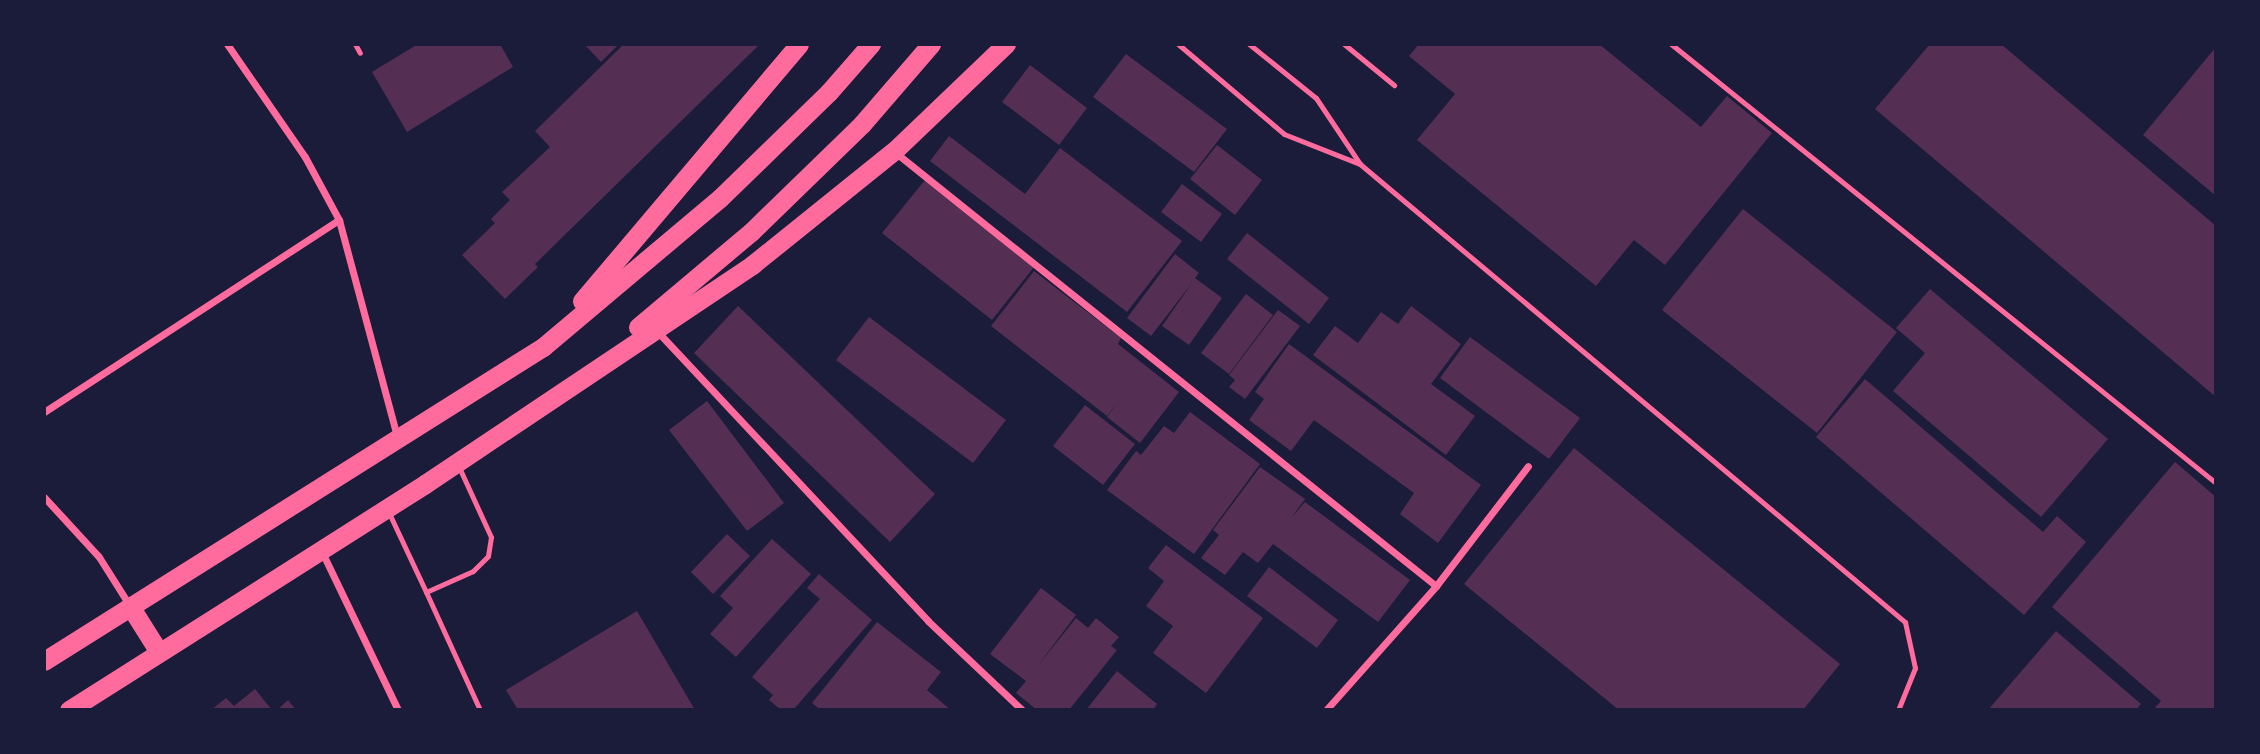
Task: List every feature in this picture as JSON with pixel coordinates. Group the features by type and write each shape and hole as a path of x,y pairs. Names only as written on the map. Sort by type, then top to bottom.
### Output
{"highway":[{"path":"543,347 799,44"},
{"path":"44,661 543,347 720,198 829,92 871,44"},
{"path":"571,384 751,232 862,124 931,44"},
{"path":"69,710 387,508 752,265 894,151 1006,44"},
{"path":"131,606 159,652"}],"street":[{"path":"226,44 305,157 339,220 398,440"},
{"path":"894,151 1436,586"},
{"path":"44,412 339,220"},
{"path":"655,329 928,621 1022,710"},
{"path":"1326,710 1436,586 1528,466"},
{"path":"44,497 99,557 131,606"},
{"path":"321,550 398,710"}],"lane":[{"path":"355,44 360,52"},
{"path":"1178,44 1284,134 1360,164"},
{"path":"1249,44 1316,98 1360,164 1905,622 1915,667 1898,710"},
{"path":"1345,44 1394,85"},
{"path":"1671,44 2216,483"},
{"path":"426,592 473,571 492,547 457,462"},
{"path":"387,508 480,710"}],"building":[{"path":"418,44 500,44 513,67 407,132 372,72"},
{"path":"584,44 619,44 601,62"},
{"path":"624,44 760,44 535,264 538,267 505,299 462,255 495,223 491,219 510,200 502,192 550,147 535,131"},
{"path":"1419,44 1599,44 1701,127 1727,96 1772,133 1665,265 1634,240 1596,286 1417,140 1455,94 1409,56"},
{"path":"1930,44 2001,44 2216,226 2216,397 1875,109"},
{"path":"2216,47 2216,196 2143,135"},
{"path":"1126,54 1227,129 1194,172 1093,97"},
{"path":"1030,65 1087,108 1059,145 1002,102"},
{"path":"949,136 1025,194 1060,148 1182,241 1127,312 930,161"},
{"path":"1217,145 1262,180 1235,215 1190,179"},
{"path":"925,180 1034,267 992,320 882,233"},
{"path":"1182,184 1222,214 1201,242 1161,212"},
{"path":"1743,209 1897,332 1817,433 1662,310"},
{"path":"1247,233 1329,298 1309,324 1227,259"},
{"path":"1175,254 1199,273 1195,278 1222,298 1189,345 1162,326 1192,283 1151,336 1127,318"},
{"path":"1034,271 1121,338 1118,344 1179,392 1140,443 1107,417 1117,403 1107,416 991,326"},
{"path":"1930,289 2108,439 2041,517 1893,391 1925,353 1896,328"},
{"path":"1246,294 1273,315 1229,374 1201,353"},
{"path":"738,306 935,494 890,542 694,353"},
{"path":"1411,306 1461,344 1431,384 1475,416 1446,455 1313,355 1335,326 1358,343 1381,312 1398,324"},
{"path":"1278,310 1300,326 1245,399 1229,387 1235,380 1229,375"},
{"path":"869,317 1006,420 973,463 836,360"},
{"path":"1470,337 1580,418 1549,459 1440,378"},
{"path":"1289,344 1481,485 1438,543 1400,514 1414,493 1314,420 1291,451 1249,420 1264,399 1255,392"},
{"path":"1865,379 2043,532 2057,516 2086,542 2024,615 1816,437"},
{"path":"707,401 784,503 747,531 669,430"},
{"path":"1085,405 1135,444 1103,485 1053,446"},
{"path":"1190,412 1260,464 1194,554 1107,490 1136,451 1141,455 1164,426 1174,433"},
{"path":"1574,448 1840,664 1803,710 1619,710 1464,584"},
{"path":"2175,462 2216,497 2216,710 2153,710 2161,701 2052,607"},
{"path":"1260,467 1305,499 1291,518 1305,502 1410,580 1378,622 1273,544 1258,563 1243,552 1225,575 1201,558 1219,535 1213,530"},
{"path":"727,534 750,556 713,594 691,572"},
{"path":"772,539 811,574 736,657 710,634 733,608 720,596"},
{"path":"1166,545 1263,618 1206,693 1153,653 1173,626 1146,606 1164,581 1148,568"},
{"path":"1269,567 1338,620 1317,648 1247,596"},
{"path":"819,574 872,620 793,710 781,710 769,700 773,695 752,677 820,599 807,588"},
{"path":"1041,588 1076,615 1036,668 1076,618 1088,628 1096,618 1119,637 1111,646 1117,650 1069,710 1037,710 1016,693 1026,681 990,654"},
{"path":"637,611 695,710 518,710 506,690"},
{"path":"877,622 941,672 927,690 951,710 821,710 812,703"},
{"path":"2056,631 2141,704 2136,710 1988,710"},
{"path":"1117,671 1157,704 1153,710 1086,710"},
{"path":"255,689 272,710 211,710 226,698 234,706"},
{"path":"288,700 296,710 277,710"}]}
